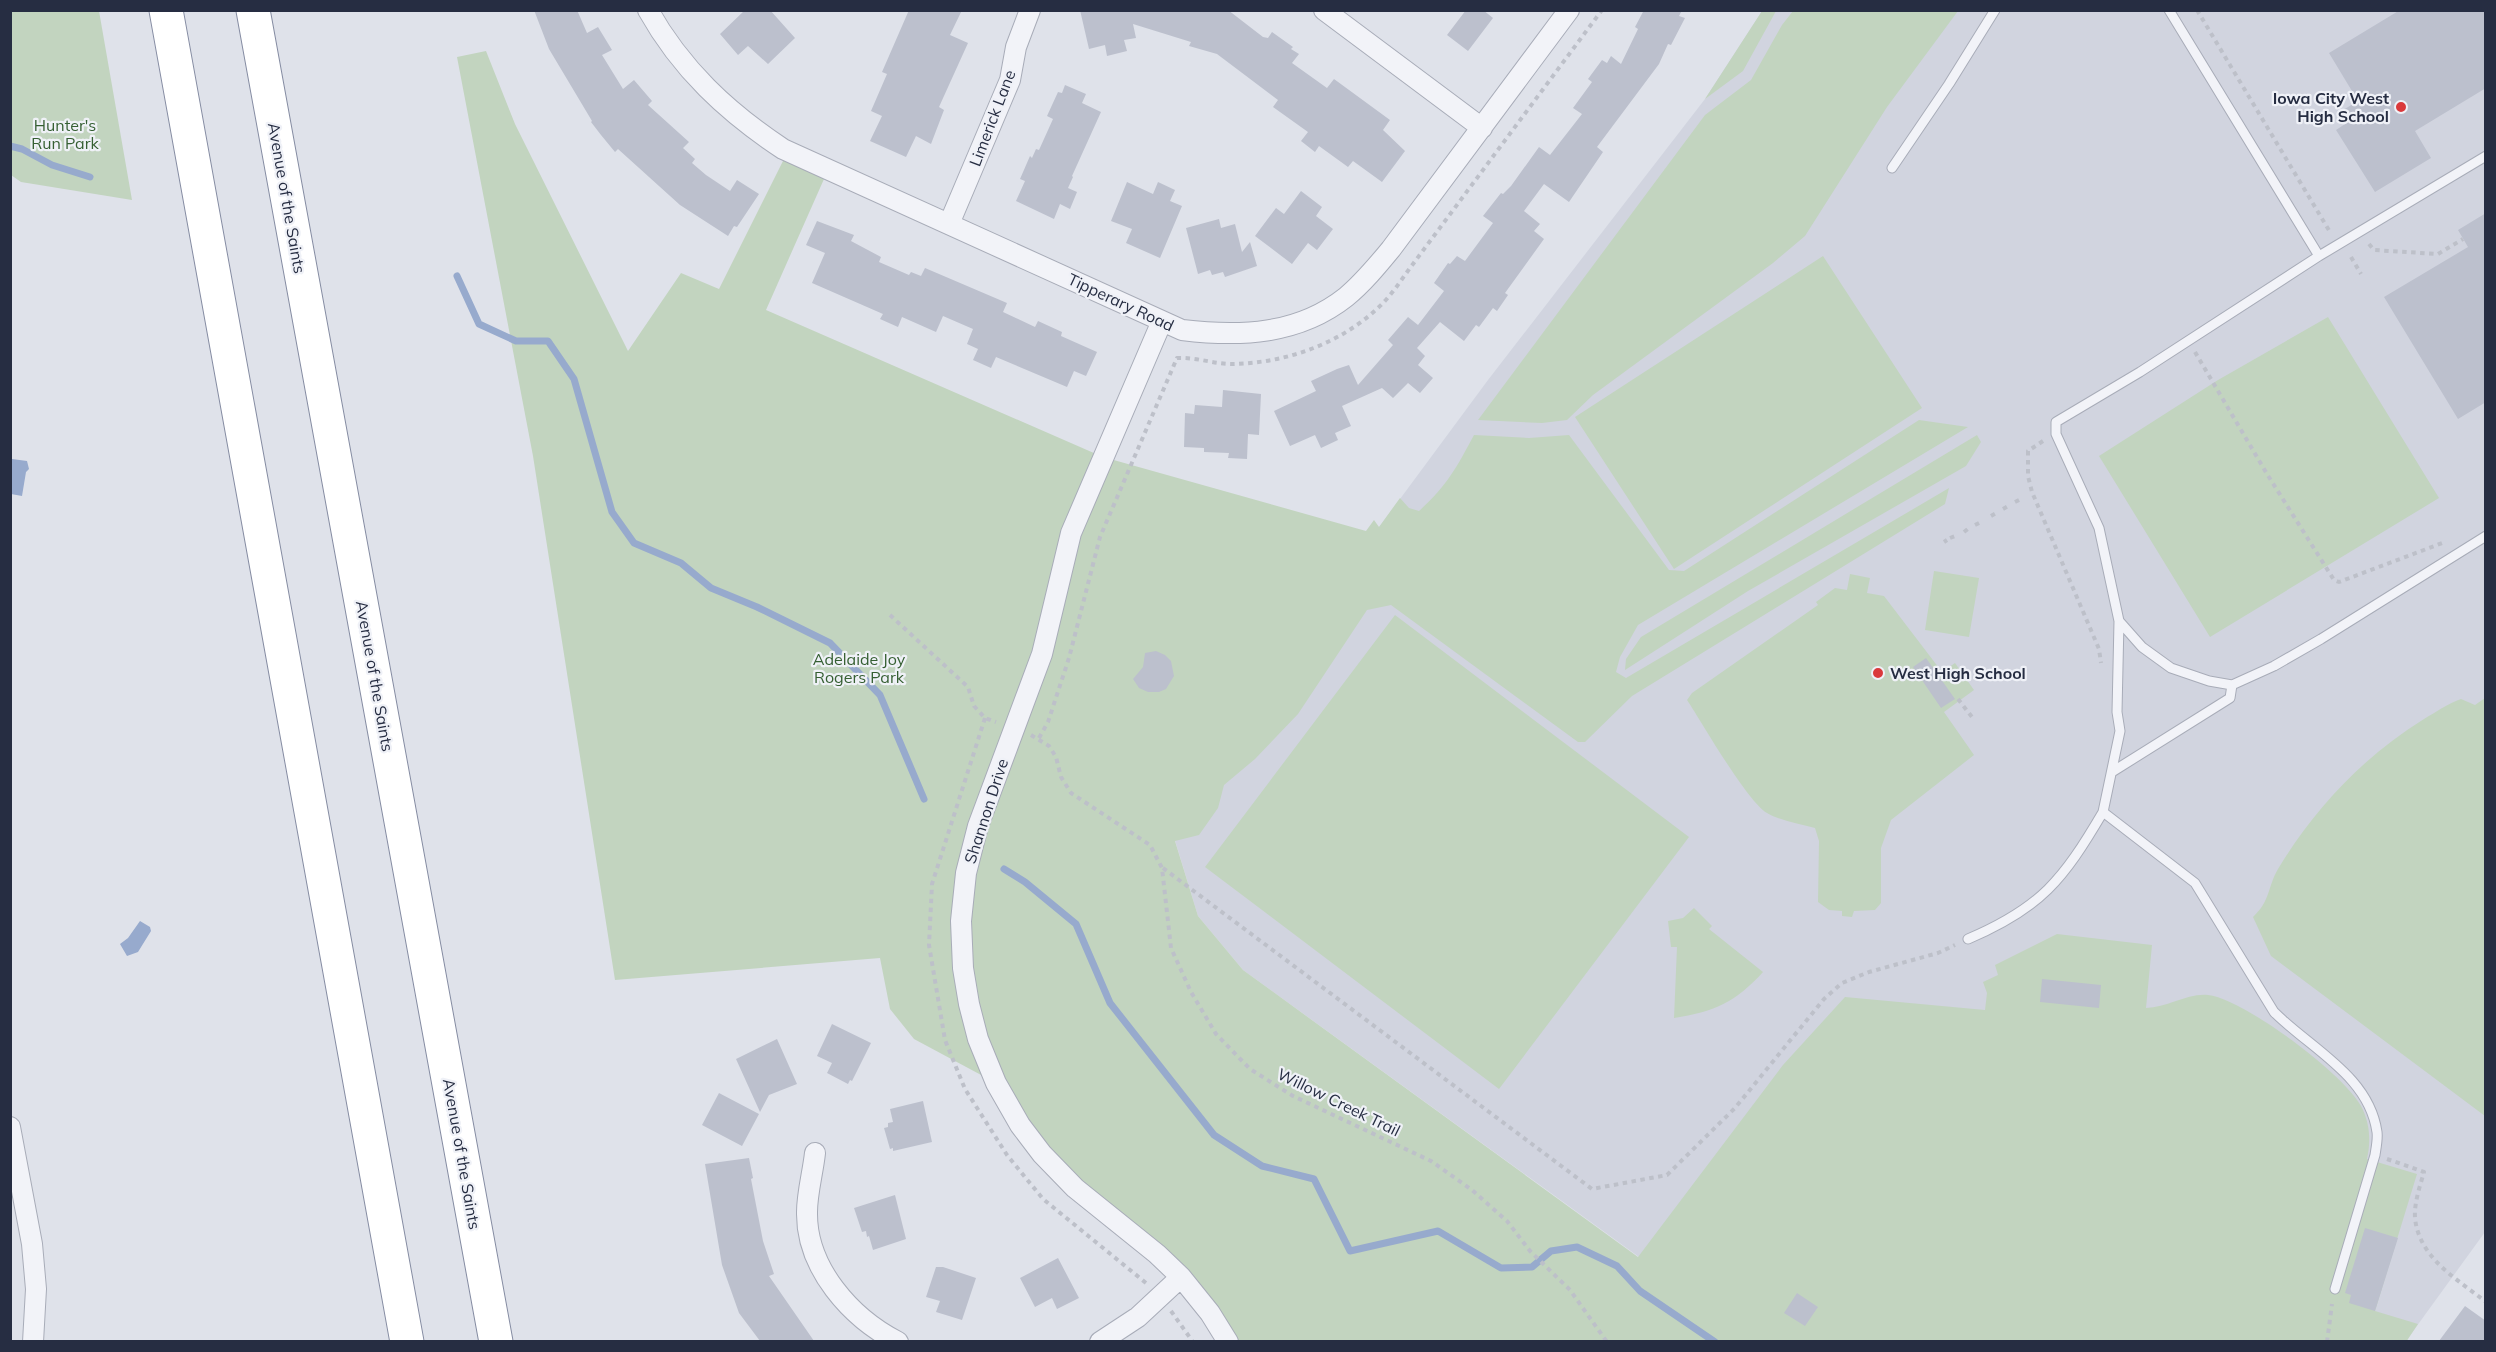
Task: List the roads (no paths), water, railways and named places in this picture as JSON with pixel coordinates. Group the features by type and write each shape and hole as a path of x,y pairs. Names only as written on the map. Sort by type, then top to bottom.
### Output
{"highway":[{"path":"166,10 407,1341"},
{"name":"Avenue of the Saints","path":"253,10 496,1341"}],"street":[{"name":"Tipperary Road","path":"648,10 681,60 714,97 752,128 783,149 1182,330 1212,334 1253,333 1284,328 1329,309 1362,282 1391,249 1569,10"},
{"name":"Limerick Lane","path":"949,224 1010,80 1016,47 1030,10"},
{"path":"1323,10 1482,128"},
{"name":"Shannon Drive","path":"1162,321 1071,533 1042,654 978,826 966,873 961,921 963,968 978,1039 996,1083 1020,1125 1042,1154 1075,1188 1181,1277 1210,1312 1228,1341"},
{"path":"10,1127 32,1244 36,1289 33,1341"},
{"path":"815,1153 807,1212 814,1249 826,1277 844,1302 863,1319 898,1341"},
{"path":"1100,1341 1138,1317 1181,1277"}],"lane":[{"path":"1892,168 1949,84 1995,10"},
{"path":"2169,10 2319,256"},
{"path":"1968,939 2003,924 2026,909 2069,867 2103,812 2120,731 2117,712 2119,621 2099,528 2056,434 2056,422 2140,372 2319,256 2486,156"},
{"path":"2119,621 2142,647 2171,669 2209,681 2232,685 2274,666 2321,639 2482,539"},
{"path":"2112,772 2230,698 2232,685"},
{"path":"2103,812 2196,883 2274,1012 2349,1076 2369,1102 2378,1134 2375,1155 2335,1290"}],"water":[{"path":"12,459 27,461 29,469 26,472 22,496 11,494"},
{"path":"140,921 150,927 151,931 138,952 127,956 120,944 128,938"}],"waterway":[{"path":"10,146 22,149 52,165 90,177"},
{"path":"457,276 479,324 516,341 548,341 574,379 612,512 634,543 681,563 711,588 757,607 830,643 880,695 924,799"},
{"path":"1004,869 1025,882 1076,924 1110,1003 1214,1135 1262,1166 1314,1179 1350,1251 1438,1231 1501,1268 1532,1267 1551,1251 1577,1247 1617,1266 1640,1291 1715,1342"}],"place":[{"name":"Iowa City West High School","path":"2401,107"},
{"name":"West High School","path":"1878,673"}],"park label":[{"name":"Hunter's Run Park","path":"65,134"},
{"name":"Adelaide Joy Rogers Park","path":"859,668"}]}
